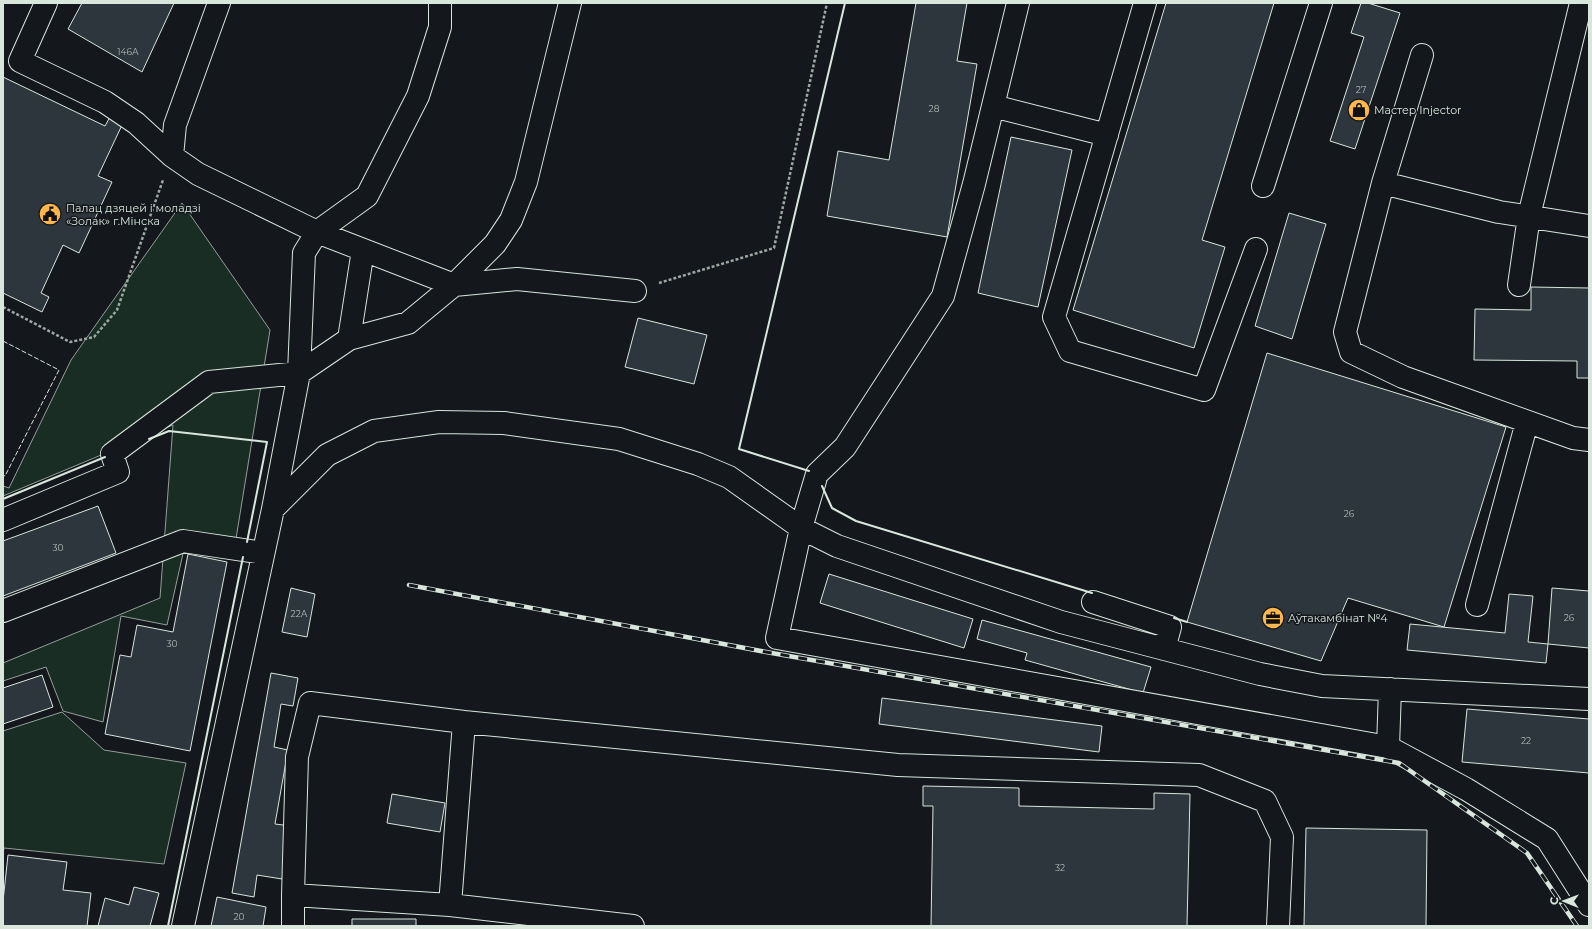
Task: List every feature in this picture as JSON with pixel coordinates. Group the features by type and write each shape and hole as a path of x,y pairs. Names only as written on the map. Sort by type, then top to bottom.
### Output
{"lane":[{"path":"46,3 20,61 105,102 136,123 172,156 198,174 317,232 454,286 517,279 635,291"},
{"path":"172,156 175,125 219,3"},
{"path":"183,926 273,509 299,373 304,253 317,232 367,196 418,96 440,27 440,3"},
{"path":"3,520 118,472 112,454 209,382 299,373 349,339 408,323 454,286 495,244 511,220 526,182 570,3"},
{"path":"1018,3 974,184 943,296 845,447 817,474 801,528 777,638 1388,747 1466,789 1547,839 1589,906"},
{"path":"1145,3 1054,317 1070,351 1204,390 1256,249"},
{"path":"1263,186 1321,3"},
{"path":"1519,285 1529,216 1581,3"},
{"path":"1422,56 1383,183 1345,332 1351,352 1403,377 1573,438 1589,440"},
{"path":"993,106 1107,136"},
{"path":"1383,183 1499,212 1589,226"},
{"path":"349,339 364,250"},
{"path":"273,509 327,455 374,430 439,422 504,423 620,439 698,464 729,477 801,528 837,546 1060,622 1260,674 1322,686 1589,699"},
{"path":"1477,605 1527,422"},
{"path":"3,611 183,541 263,553"},
{"path":"1093,602 1170,627 1164,649"},
{"path":"1388,747 1390,689"},
{"path":"293,926 297,757 310,703 464,722 898,765 1199,775 1265,801 1282,837 1278,926"},
{"path":"450,905 464,722"},
{"path":"293,895 450,905 633,926"}],"path":[{"path":"635,291 774,248 827,3"},
{"path":"3,307 70,342 94,337 117,310 172,156"}],"green space":[{"path":"182,203 270,330 233,557 184,549 167,625 121,616 103,722 63,711 46,667 3,681 3,663 160,598 173,425 3,496 3,486 9,488 71,360"},
{"path":"62,712 104,750 186,763 164,864 4,848 3,854 3,731"}],"building":[{"path":"82,3 174,3 142,72 68,29"},
{"path":"916,3 967,3 957,61 977,64 947,237 827,216 838,151 889,160"},
{"path":"1166,3 1274,3 1202,240 1225,247 1194,348 1073,310"},
{"path":"1361,3 1368,3 1400,13 1355,149 1330,141 1364,37 1351,33"},
{"name":"Палац дзяцей і моладзі «Золак» г.Мінска","path":"3,77 105,126 110,117 123,123 98,176 112,182 79,253 63,245 41,293 49,297 42,312 3,293"},
{"path":"1011,137 1072,150 1038,307 978,293"},
{"path":"1289,213 1326,224 1292,339 1255,326"},
{"path":"1531,287 1589,288 1589,378 1577,378 1577,361 1474,360 1475,309 1531,310"},
{"path":"638,318 707,335 694,384 625,367"},
{"path":"1267,353 1506,427 1444,627 1348,598 1321,661 1187,622"},
{"path":"98,506 116,553 3,596 3,541"},
{"path":"188,554 227,562 190,751 105,734 120,655 131,657 137,625 173,632"},
{"path":"829,574 973,619 964,648 820,603"},
{"path":"291,588 315,594 307,637 282,632"},
{"path":"1552,588 1589,591 1589,648 1548,644"},
{"path":"1509,594 1533,596 1528,642 1548,644 1546,663 1407,650 1410,624 1505,633"},
{"path":"982,620 1151,667 1143,693 1025,660 1027,653 977,639"},
{"path":"271,673 298,678 293,706 281,704 274,747 288,750 275,824 291,826 282,879 257,875 254,897 232,893"},
{"path":"42,675 53,707 3,724 3,688"},
{"path":"882,698 1102,726 1099,752 879,724"},
{"path":"1467,709 1589,719 1589,773 1462,762"},
{"path":"923,786 1019,788 1019,806 1154,809 1154,793 1190,794 1187,926 931,926 933,806 923,806"},
{"path":"392,794 445,803 440,832 387,823"},
{"path":"1306,828 1427,830 1426,926 1304,926"},
{"path":"8,855 67,862 63,890 91,893 87,926 3,926 3,901"},
{"path":"134,887 159,893 150,926 98,926 105,898 129,905"},
{"path":"217,897 266,907 263,926 211,926"},
{"path":"352,919 416,919 416,926 352,926"}],"railway":[{"path":"409,585 766,652 1399,763 1527,853 1577,926"}],"fence":[{"path":"3,341 59,370 5,476 3,475"}],"wall":[{"path":"809,471 739,449 845,3"},
{"path":"149,439 169,431 267,442 247,542"},
{"path":"3,499 105,457"},
{"path":"822,486 832,508 856,521 1092,593"},
{"path":"168,926 243,557"},
{"path":"1174,618 1187,622"}],"place":[{"name":"Мастер Injector","path":"1359,110"},
{"name":"Палац дзяцей і моладзі «Золак» г.Мінска","path":"50,214"},
{"name":"Аўтакамбінат №4","path":"1273,618"}]}
